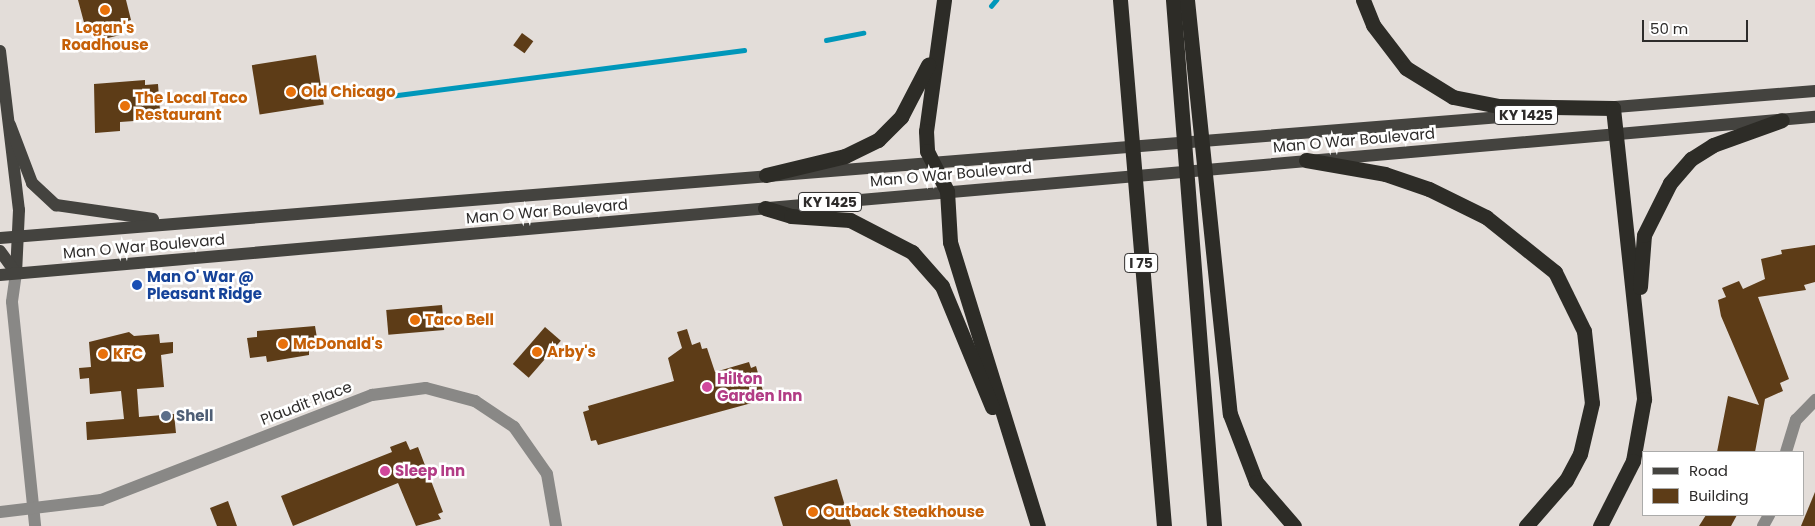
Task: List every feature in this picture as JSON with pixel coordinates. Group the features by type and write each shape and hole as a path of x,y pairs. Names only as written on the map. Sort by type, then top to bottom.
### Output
{"highway":[{"path":"944,0 926,131 934,165 947,191 950,242 1038,526"},
{"name":"I 75","path":"1120,0 1164,526"},
{"path":"1173,0 1214,526"},
{"path":"1187,0 1230,414 1256,482 1294,526"},
{"path":"1363,0 1373,25 1406,68 1453,97 1499,106 1613,108 1644,399 1640,435 1600,526"},
{"path":"766,175 845,156 891,129 920,86 942,16"},
{"path":"1638,336 1644,235 1670,183 1691,159 1713,145 1782,120"},
{"path":"1306,160 1385,174 1429,189 1486,217 1555,272 1576,307 1592,377 1587,430 1566,480 1526,526"},
{"path":"765,208 791,216 850,220 895,240 928,268 954,310 1038,526"}],"main road":[{"path":"0,51 10,125 19,237 16,273"},
{"name":"Man O War Boulevard","path":"0,238 711,179 1078,154 1815,91"},
{"name":"Man O War Boulevard","path":"0,275 947,191 1815,117"},
{"path":"10,125 32,183 56,205 106,215 190,221"},
{"path":"0,251 16,273"}],"street":[{"path":"16,273 12,302 35,526"},
{"name":"Plaudit Place","path":"0,512 101,500 372,395 426,388 475,401 514,427 547,474 556,526"},
{"path":"1786,451 1796,420 1815,400"}],"building":[{"name":"Logan's Roadhouse","path":"78,0 126,0 131,20 121,23 124,34 104,39 101,26 86,30"},
{"path":"522,33 533,41 525,53 513,45"},
{"name":"Old Chicago","path":"316,55 324,104 260,115 252,65"},
{"name":"The Local Taco Restaurant","path":"145,80 145,85 158,84 160,111 148,112 148,120 120,122 120,131 95,133 94,84"},
{"path":"1815,245 1815,282 1804,285 1806,290 1758,297 1789,379 1780,383 1783,391 1765,399 1755,451 1717,451 1728,396 1759,405 1721,316 1718,300 1726,297 1722,288 1739,281 1743,289 1765,279 1761,259 1782,254 1781,250"},
{"name":"Taco Bell","path":"442,305 444,330 388,335 386,310"},
{"name":"McDonald's","path":"315,326 319,350 309,351 309,355 267,362 266,356 250,358 247,338 257,337 257,331"},
{"name":"Arby's","path":"545,327 561,341 529,378 513,364"},
{"name":"Hilton Garden Inn","path":"687,329 692,345 700,342 702,349 707,348 715,372 749,362 751,368 756,366 764,395 759,401 598,445 596,440 591,441 583,412 589,410 588,406 674,381 668,358 682,348 677,332"},
{"path":"129,332 134,336 159,334 160,343 173,342 173,353 161,355 164,387 137,389 139,417 174,414 176,433 87,440 86,422 124,419 121,391 90,394 89,378 80,379 79,368 91,367 89,342"},
{"name":"Sleep Inn","path":"406,441 410,450 418,447 443,512 438,514 441,519 416,526 398,483 293,526 281,496 392,452 390,447"},
{"name":"Outback Steakhouse","path":"837,479 851,526 783,526 774,497"},
{"path":"1815,492 1815,526 1801,526"},
{"path":"228,501 237,526 217,526 210,508"},
{"path":"1705,516 1736,516 1731,526 1699,526"}],"waterway":[{"path":"991,6 996,0"},
{"path":"826,40 863,33"},
{"path":"390,96 744,50"}],"place":[{"name":"Logan's Roadhouse","path":"105,10"},
{"name":"Old Chicago","path":"291,92"},
{"name":"The Local Taco Restaurant","path":"125,106"},
{"name":"Man O' War @ Pleasant Ridge","path":"137,285"},
{"name":"Taco Bell","path":"415,320"},
{"name":"McDonald's","path":"283,344"},
{"name":"Arby's","path":"537,352"},
{"name":"KFC","path":"103,354"},
{"name":"Hilton Garden Inn","path":"707,387"},
{"name":"Shell","path":"166,416"},
{"name":"Sleep Inn","path":"385,471"},
{"name":"Outback Steakhouse","path":"813,512"}]}
